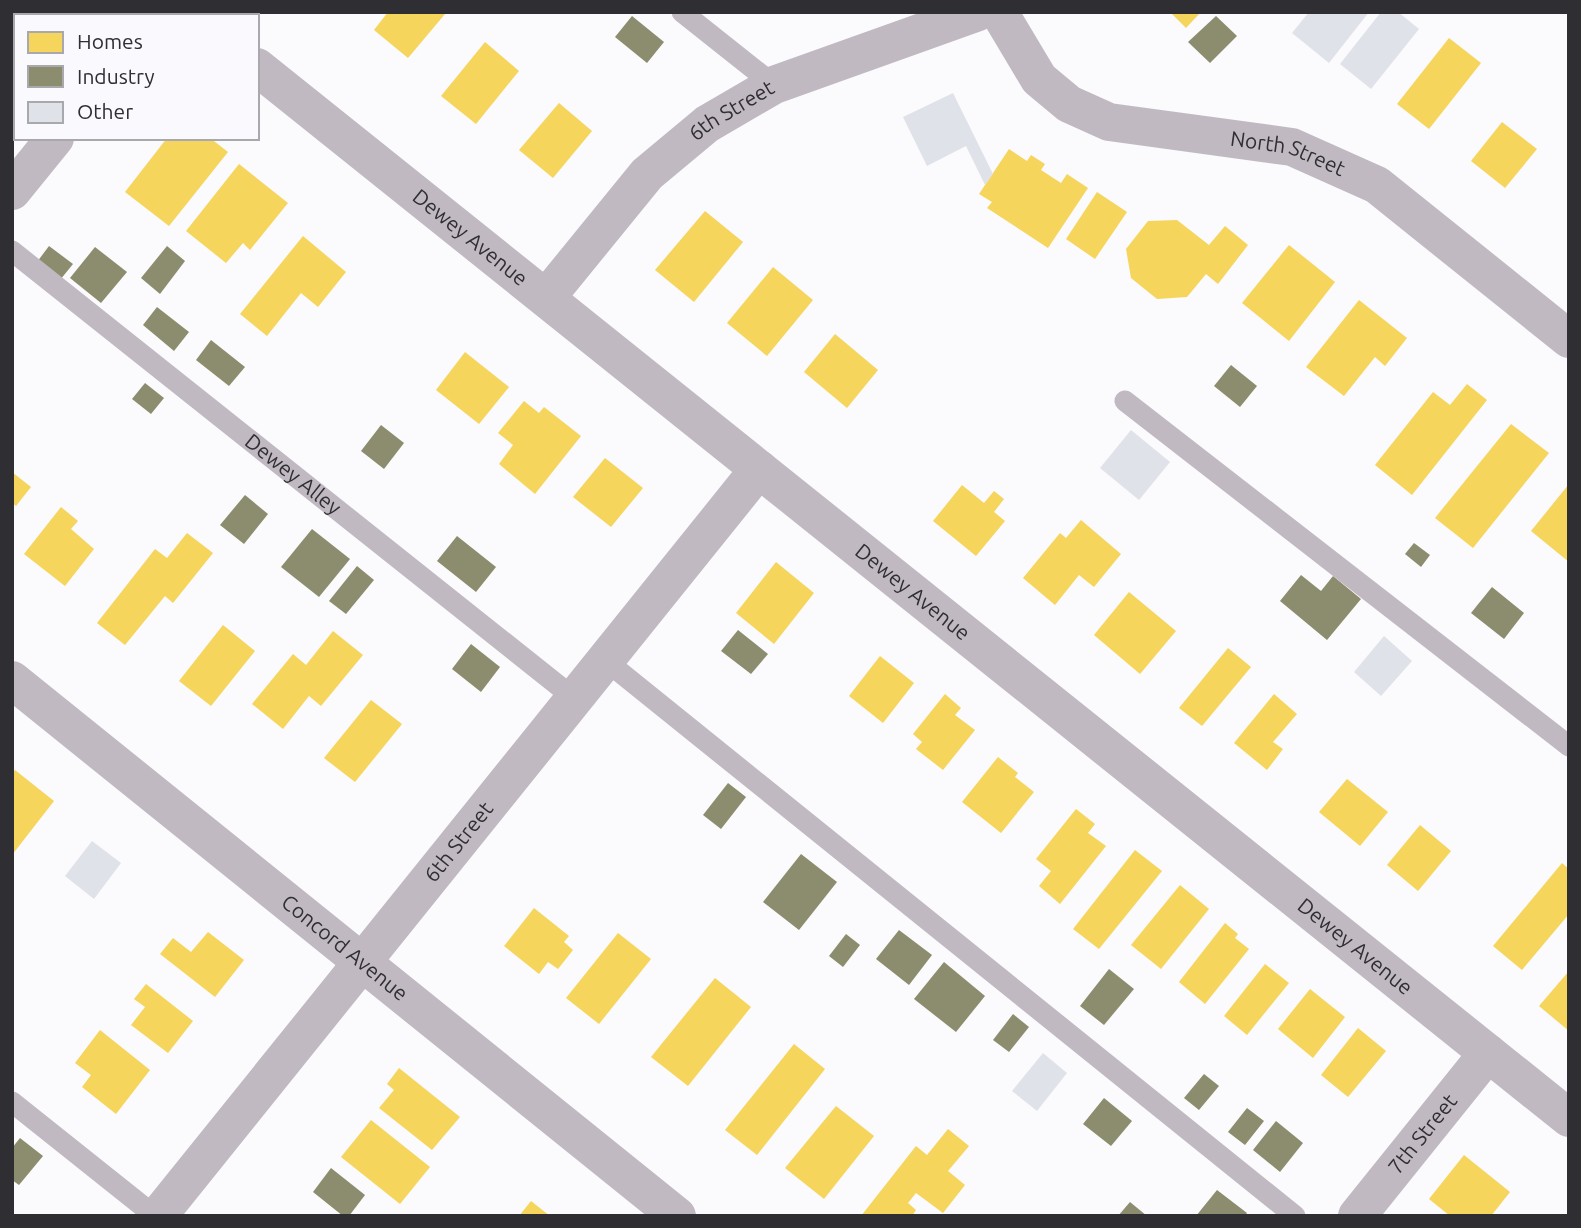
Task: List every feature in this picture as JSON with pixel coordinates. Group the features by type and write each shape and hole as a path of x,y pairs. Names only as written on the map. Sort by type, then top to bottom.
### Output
{"street":[{"name":"6th Street","path":"546,298 648,174 707,124 774,85 978,12"},
{"name":"North Street","path":"999,12 1039,79 1069,104 1109,122 1292,147 1377,185 1569,339"},
{"name":"Dewey Avenue","path":"259,69 1569,1118"},
{"path":"12,191 53,140"},
{"name":"6th Street","path":"156,1216 760,469"},
{"name":"Concord Avenue","path":"12,680 677,1216"},
{"name":"7th Street","path":"1357,1216 1488,1053"}],"lane":[{"path":"682,12 774,85"},
{"name":"Dewey Alley","path":"12,251 574,698"},
{"path":"1125,401 1569,746"},
{"path":"605,660 1295,1216"},
{"path":"12,1102 156,1216"}],"building: Homes":[{"path":"12,12 48,14 14,14 14,38"},
{"path":"388,12 445,14 408,58 374,30"},
{"path":"1170,12 1201,12 1186,28"},
{"path":"1449,38 1481,63 1429,129 1397,104"},
{"path":"485,42 519,71 476,124 441,96"},
{"path":"559,103 592,131 553,178 519,150"},
{"path":"1502,122 1537,149 1505,188 1471,161"},
{"path":"165,140 213,140 228,152 169,226 125,192"},
{"path":"1009,149 1027,161 1031,155 1045,164 1041,170 1061,183 1067,174 1088,188 1048,248 987,208 992,202 979,194"},
{"path":"239,164 288,203 250,250 243,243 226,263 186,231"},
{"path":"1097,192 1127,212 1095,259 1066,239"},
{"path":"705,211 743,242 694,302 655,270"},
{"path":"1177,220 1209,245 1225,226 1248,245 1218,284 1206,274 1187,297 1157,299 1131,278 1126,249 1148,221"},
{"path":"303,236 346,272 318,307 301,293 267,336 240,314"},
{"path":"1289,245 1335,282 1289,341 1242,303"},
{"path":"773,267 813,300 767,356 727,323"},
{"path":"1359,300 1407,338 1385,366 1375,357 1344,396 1306,367"},
{"path":"835,334 878,370 847,408 804,372"},
{"path":"465,352 509,387 479,424 436,390"},
{"path":"1467,384 1487,400 1412,495 1375,465 1433,392 1450,405"},
{"path":"524,401 539,413 544,407 581,436 535,494 499,464 513,445 498,433"},
{"path":"1511,424 1549,453 1473,548 1435,518"},
{"path":"605,458 643,488 611,527 573,497"},
{"path":"12,472 31,487 16,506 12,503"},
{"path":"1569,484 1569,562 1531,531"},
{"path":"962,485 984,503 994,491 1004,499 994,512 1005,521 976,556 933,521"},
{"path":"61,507 78,521 71,529 94,549 65,586 24,554"},
{"path":"1081,520 1121,554 1094,587 1079,575 1055,605 1023,578 1060,533 1066,538"},
{"path":"187,533 213,553 173,603 165,596 125,645 97,623 155,549 167,558"},
{"path":"776,562 814,593 774,644 736,613"},
{"path":"1129,592 1176,631 1140,674 1094,635"},
{"path":"223,625 255,651 211,706 179,681"},
{"path":"333,631 363,655 321,706 309,696 283,729 252,704 293,654 306,665"},
{"path":"1228,648 1251,667 1202,726 1179,708"},
{"path":"880,656 914,683 883,723 849,696"},
{"path":"945,694 961,708 955,715 975,730 943,770 916,749 922,742 913,734"},
{"path":"1274,694 1297,714 1273,742 1283,749 1267,770 1234,743"},
{"path":"371,700 402,724 355,782 324,758"},
{"path":"998,757 1018,773 1015,777 1034,792 1001,833 962,802"},
{"path":"15,770 54,801 12,855 12,773"},
{"path":"1347,779 1388,812 1360,846 1319,812"},
{"path":"1076,809 1095,824 1088,833 1106,846 1060,904 1039,886 1051,871 1036,859"},
{"path":"1420,825 1451,851 1418,891 1387,865"},
{"path":"1135,850 1162,871 1099,949 1073,929"},
{"path":"1562,863 1569,869 1569,914 1522,970 1493,946"},
{"path":"1180,885 1209,909 1161,969 1131,945"},
{"path":"534,908 569,936 564,942 573,950 558,969 548,962 539,974 504,946"},
{"path":"1225,923 1238,934 1235,938 1249,949 1205,1004 1179,982"},
{"path":"208,932 244,960 215,997 160,954 173,938 191,952"},
{"path":"618,933 651,959 599,1024 566,998"},
{"path":"1265,964 1289,983 1247,1035 1224,1016"},
{"path":"1569,971 1569,1031 1539,1006"},
{"path":"715,978 751,1007 688,1086 651,1057"},
{"path":"146,984 193,1021 168,1053 131,1025 145,1007 134,999"},
{"path":"1310,989 1345,1017 1313,1058 1278,1029"},
{"path":"1358,1028 1386,1051 1348,1097 1321,1075"},
{"path":"100,1030 150,1070 116,1114 82,1087 91,1075 75,1063"},
{"path":"794,1044 825,1069 757,1155 725,1130"},
{"path":"399,1068 460,1117 432,1150 379,1108 394,1090 387,1084"},
{"path":"836,1106 874,1136 824,1199 785,1168"},
{"path":"371,1120 430,1167 400,1204 341,1157"},
{"path":"948,1129 969,1146 948,1171 965,1185 943,1213 916,1193 908,1203 916,1210 912,1216 861,1216 916,1146 927,1155"},
{"path":"1464,1155 1510,1192 1491,1216 1450,1216 1429,1199"},
{"path":"531,1201 550,1216 519,1216"}],"building: Industry":[{"path":"632,16 664,42 647,63 615,37"},
{"path":"1216,16 1237,36 1210,63 1188,42"},
{"path":"49,246 73,264 60,280 37,262"},
{"path":"167,246 185,261 160,294 141,278"},
{"path":"95,247 127,272 101,303 70,278"},
{"path":"157,307 189,332 174,351 143,325"},
{"path":"211,340 245,367 229,386 196,360"},
{"path":"1231,365 1257,386 1240,407 1214,386"},
{"path":"145,383 164,398 151,414 132,399"},
{"path":"381,425 404,443 384,469 361,451"},
{"path":"245,495 268,514 244,544 220,525"},
{"path":"312,529 350,559 319,597 281,567"},
{"path":"457,536 496,567 476,592 437,561"},
{"path":"1414,543 1430,555 1421,567 1405,554"},
{"path":"357,566 374,580 346,614 329,601"},
{"path":"1301,575 1321,591 1333,576 1361,599 1327,640 1280,601"},
{"path":"1492,587 1524,613 1504,639 1471,613"},
{"path":"738,630 768,654 751,674 721,651"},
{"path":"471,644 500,667 481,692 452,669"},
{"path":"728,783 746,797 721,829 703,815"},
{"path":"801,854 837,882 799,930 763,902"},
{"path":"899,930 932,955 909,985 876,959"},
{"path":"846,934 860,945 843,967 829,956"},
{"path":"944,962 985,996 956,1032 914,999"},
{"path":"1109,969 1134,989 1104,1025 1080,1006"},
{"path":"1013,1014 1029,1027 1009,1052 993,1040"},
{"path":"1204,1074 1219,1086 1199,1110 1184,1098"},
{"path":"1104,1098 1132,1121 1111,1146 1083,1124"},
{"path":"1247,1108 1264,1121 1245,1145 1228,1132"},
{"path":"1276,1121 1303,1143 1280,1172 1253,1150"},
{"path":"20,1138 43,1156 19,1185 12,1180 12,1148"},
{"path":"331,1168 365,1195 349,1216 343,1216 313,1192"},
{"path":"1217,1190 1247,1213 1245,1216 1196,1216"},
{"path":"1130,1202 1147,1216 1118,1216"}],"building: Other":[{"path":"1309,12 1369,12 1329,63 1292,33"},
{"path":"1381,12 1398,12 1419,29 1371,89 1340,64"},
{"path":"953,93 993,174 985,185 966,146 927,166 903,117"},
{"path":"1131,430 1170,462 1139,500 1100,468"},
{"path":"1384,636 1412,661 1381,696 1354,672"},
{"path":"92,841 121,863 94,899 65,876"},
{"path":"1043,1053 1067,1073 1037,1111 1012,1091"}]}
